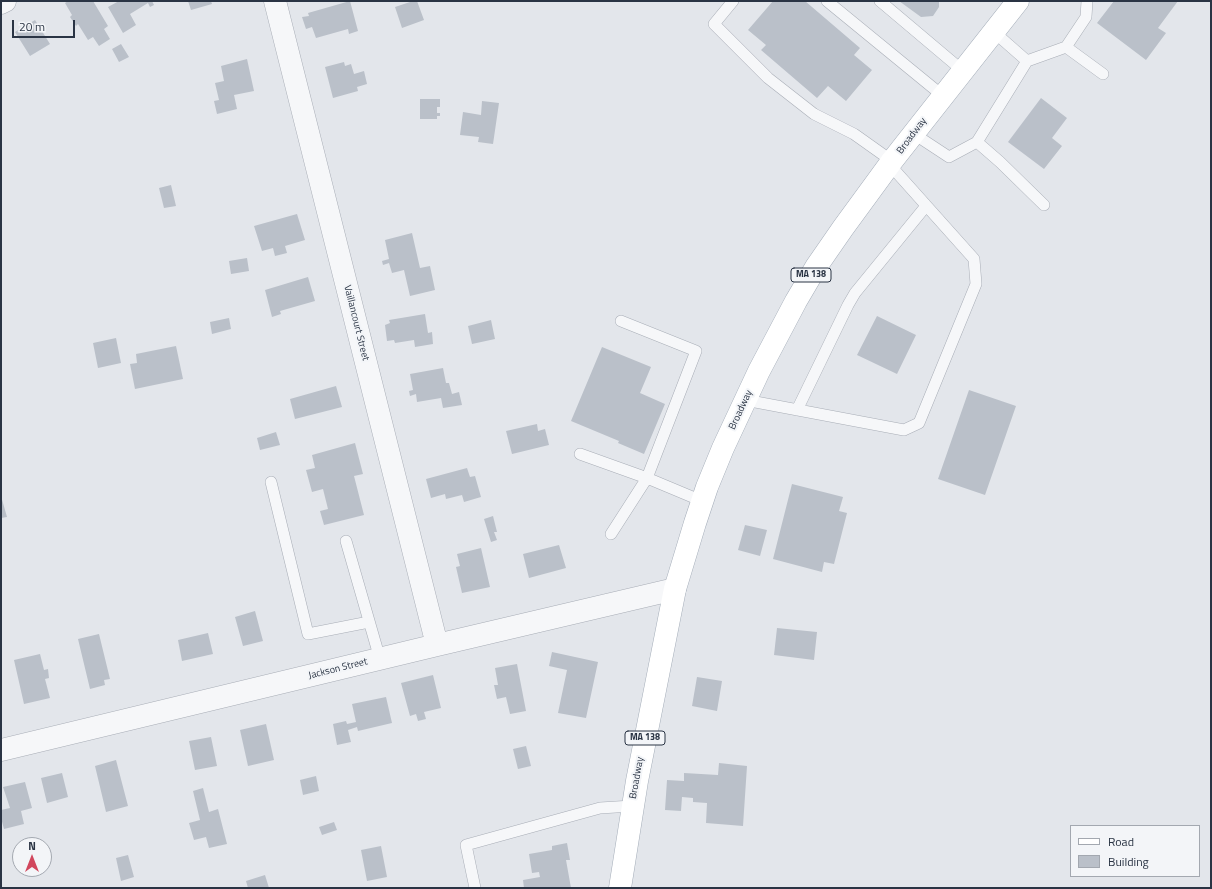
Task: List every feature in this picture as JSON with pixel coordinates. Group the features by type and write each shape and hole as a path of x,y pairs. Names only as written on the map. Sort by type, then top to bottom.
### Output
{"main road":[{"name":"Broadway","path":"620,888 643,745 675,589 702,501 723,448 796,301 816,267 891,163 994,32 1010,4"}],"street":[{"path":"1,3 5,1"},
{"name":"Vaillancourt Street","path":"275,1 437,645"},
{"name":"Jackson Street","path":"1,750 675,589"}],"lane":[{"path":"733,1 714,24 719,30 768,78 814,114 854,134 891,163 926,206 974,259 976,284 919,423 904,430 746,400"},
{"path":"827,1 943,96"},
{"path":"880,1 963,71"},
{"path":"914,134 949,157 977,142 1027,61 1066,47 1086,17 1087,1"},
{"path":"994,32 1027,61"},
{"path":"1066,47 1103,74"},
{"path":"977,142 1044,205"},
{"path":"797,410 855,293 926,206"},
{"path":"611,534 647,478 696,351 621,321"},
{"path":"580,454 647,478 702,501"},
{"path":"271,482 308,634 369,622"},
{"path":"346,541 380,659"},
{"path":"475,888 466,845 600,808 632,806"}],"building":[{"path":"68,1 93,1 108,26 104,29 110,39 99,46 93,37 88,40 78,24 76,26 70,17 72,15 65,3"},
{"path":"119,1 152,1 154,5 150,7 148,3 130,14 136,25 123,33 108,7"},
{"path":"188,1 211,1 212,4 191,10"},
{"path":"350,1 358,31 349,34 348,29 316,38 312,27 306,29 302,17 309,16 308,13"},
{"path":"417,1 424,20 402,28 395,7"},
{"path":"773,1 805,1 860,48 854,55 872,70 846,101 828,86 817,98 761,50 766,45 748,30"},
{"path":"899,1 939,1 939,7 933,16 921,17"},
{"path":"1114,1 1178,1 1158,28 1166,33 1146,60 1097,23"},
{"path":"35,20 50,44 30,56 15,32"},
{"path":"121,44 129,57 119,62 112,49"},
{"path":"247,59 254,91 234,95 237,109 217,114 214,101 219,100 215,83 224,81 221,66"},
{"path":"344,62 345,66 351,64 354,74 364,71 367,84 357,87 358,91 333,98 325,67"},
{"path":"1041,98 1067,118 1052,138 1062,146 1044,169 1008,142"},
{"path":"420,99 440,99 440,107 437,107 437,113 440,113 440,116 437,116 437,119 420,119"},
{"path":"482,101 499,103 493,144 478,142 479,137 460,135 463,112 481,115"},
{"path":"171,185 176,206 164,208 159,188"},
{"path":"297,214 305,240 285,246 287,253 275,256 273,248 262,251 254,226"},
{"path":"412,233 420,268 430,266 435,290 410,296 404,270 392,273 389,263 383,265 382,261 389,259 385,240"},
{"path":"247,258 249,271 231,274 229,261"},
{"path":"308,277 315,301 280,311 281,314 272,317 265,290"},
{"path":"425,314 428,333 432,332 433,344 415,347 414,340 395,343 394,340 387,341 385,325 390,323 389,320"},
{"path":"877,316 916,335 897,374 857,355"},
{"path":"229,318 231,329 212,334 210,322"},
{"path":"491,320 495,339 472,344 468,326"},
{"path":"116,338 121,363 98,368 93,343"},
{"path":"176,346 183,379 135,389 130,364 137,363 136,354"},
{"path":"602,347 651,367 640,393 665,404 644,454 618,443 619,441 571,421"},
{"path":"443,368 446,383 449,383 452,394 459,392 462,405 443,408 441,398 417,402 416,394 410,396 409,391 413,390 410,374"},
{"path":"336,386 342,407 295,419 290,399"},
{"path":"969,390 1016,406 985,495 938,479"},
{"path":"537,424 538,431 545,429 549,445 512,454 506,431"},
{"path":"276,432 280,445 260,450 257,438"},
{"path":"355,443 363,474 354,476 364,515 324,525 320,511 328,509 323,489 312,492 306,470 315,468 312,455"},
{"path":"467,468 470,477 475,476 481,497 464,502 462,495 446,499 445,494 431,498 426,479"},
{"path":"792,484 843,497 839,511 847,513 834,564 824,562 822,572 773,559"},
{"path":"1,496 7,517 1,518"},
{"path":"493,516 497,532 494,532 497,540 491,542 484,519"},
{"path":"745,525 767,530 760,556 738,550"},
{"path":"559,545 566,568 529,578 523,554"},
{"path":"481,548 490,587 462,593 456,567 460,566 457,554"},
{"path":"255,611 263,641 243,646 235,617"},
{"path":"777,628 817,632 814,660 774,655"},
{"path":"208,633 213,654 182,661 178,640"},
{"path":"99,634 110,679 104,680 105,685 90,689 78,639"},
{"path":"552,652 598,662 586,718 558,713 567,670 549,666"},
{"path":"40,654 44,670 48,669 49,678 45,679 50,698 24,704 14,660"},
{"path":"517,664 526,711 510,714 506,697 497,699 494,685 498,685 495,668"},
{"path":"433,675 441,708 424,712 426,719 418,721 416,714 410,716 401,683"},
{"path":"697,677 722,681 717,711 692,706"},
{"path":"386,697 392,723 358,731 357,727 348,730 351,742 337,745 333,724 346,721 347,724 356,722 352,704"},
{"path":"266,724 274,760 248,766 240,730"},
{"path":"211,737 217,766 195,770 189,741"},
{"path":"526,746 531,766 518,769 513,749"},
{"path":"116,760 128,806 106,812 95,766"},
{"path":"719,763 747,766 743,826 706,823 707,803 693,802 693,798 682,797 681,811 665,810 667,780 684,781 684,773 718,775"},
{"path":"62,773 68,797 47,803 41,778"},
{"path":"316,776 319,791 303,795 300,780"},
{"path":"25,782 32,808 21,811 24,824 4,829 1,818 1,810 10,808 3,787"},
{"path":"203,788 209,812 218,809 227,844 209,848 206,837 194,840 189,823 200,820 193,791"},
{"path":"334,822 337,830 322,835 319,827"},
{"path":"567,843 570,860 566,860 571,888 524,888 523,880 540,877 539,872 532,873 529,854 552,850 552,846"},
{"path":"381,846 387,877 367,881 361,850"},
{"path":"128,855 134,877 121,881 116,858"},
{"path":"265,875 269,888 248,888 246,881"}]}
